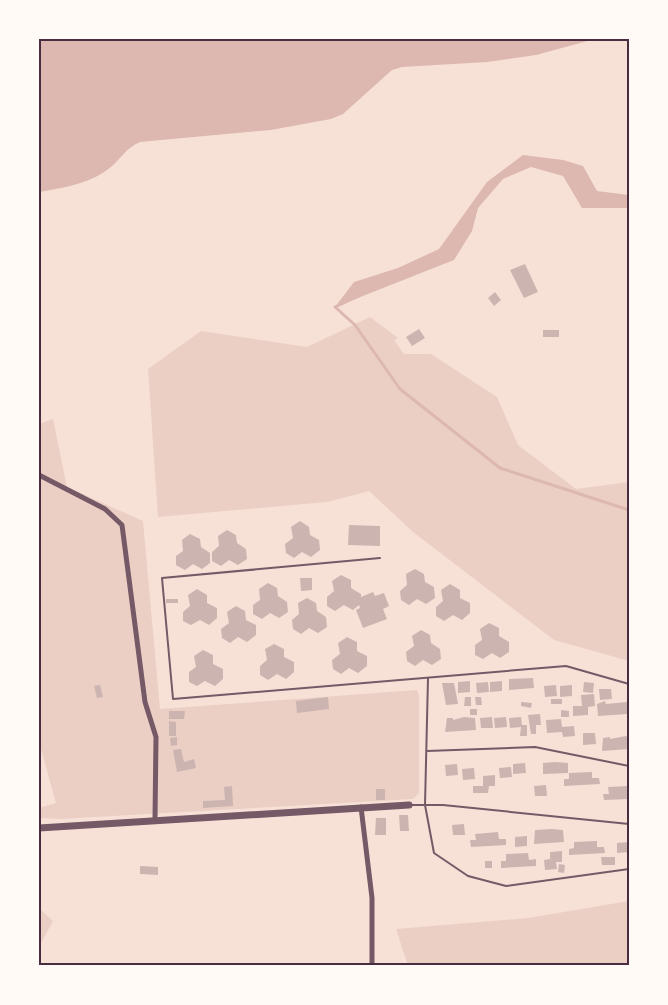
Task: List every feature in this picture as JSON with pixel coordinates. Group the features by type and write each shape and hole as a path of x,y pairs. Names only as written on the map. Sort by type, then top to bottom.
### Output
{"street":[{"path":"39,475 105,509 122,525 145,702 156,737 155,820"},
{"path":"39,828 409,805"},
{"path":"362,807 372,898 372,966"}],"lane":[{"path":"380,558 162,578 173,699 566,666 629,684"},
{"path":"428,678 425,805 434,853 468,876 506,886 629,869"},
{"path":"427,751 535,747 629,766"},
{"path":"409,805 443,805 629,824"}],"shaded area":[{"path":"39,39 595,39 536,55 487,62 402,67 392,70 343,114 331,119 271,130 140,142 130,148 107,170 92,179 39,192"},
{"path":"523,155 563,160 583,166 597,191 629,195 629,208 582,208 563,176 531,167 503,179 478,208 472,231 454,260 335,307 354,282 398,268 439,249 487,182"},
{"path":"370,317 398,338 394,340 404,354 431,354 497,397 518,445 576,489 629,482 629,661 554,640 413,532 369,491 327,502 158,517 148,369 201,331 307,347"},
{"path":"53,419 67,487 143,521 160,709 417,690 419,695 419,793 413,799 60,819 39,818 39,808 56,803 39,742 39,424"},
{"path":"629,901 629,966 408,966 396,929 528,918"},
{"path":"39,908 53,921 39,947"}],"building":[{"path":"525,264 538,292 524,298 510,270"},
{"path":"495,292 501,300 494,306 488,298"},
{"path":"419,329 425,338 412,346 406,337"},
{"path":"543,330 559,330 559,337 543,337"},
{"path":"300,521 309,527 310,535 319,540 320,550 311,557 302,552 294,558 286,553 285,544 293,538 291,527"},
{"path":"349,525 380,526 380,546 348,545"},
{"path":"227,530 236,535 237,543 246,549 247,559 238,565 229,560 221,566 212,561 212,552 219,546 218,536"},
{"path":"190,534 200,539 201,547 210,553 210,563 202,569 193,564 185,570 176,565 176,556 183,551 182,540"},
{"path":"415,569 424,574 425,582 434,587 435,598 426,604 417,599 409,605 401,600 400,591 407,585 406,574"},
{"path":"341,575 351,580 351,588 361,594 361,597 373,592 375,596 384,593 389,606 383,609 387,619 363,628 356,610 360,608 359,605 353,610 344,605 335,611 327,606 327,597 334,591 332,581"},
{"path":"300,578 312,578 312,590 301,591"},
{"path":"268,583 277,588 278,596 287,602 288,612 279,618 270,613 262,619 253,614 253,605 260,600 259,589"},
{"path":"450,584 460,590 460,598 470,603 470,613 462,620 453,615 444,621 436,616 436,607 443,601 441,590"},
{"path":"197,589 207,595 207,603 217,608 217,618 209,625 200,620 191,625 183,621 183,612 190,606 188,595"},
{"path":"307,598 316,603 317,611 326,617 327,627 318,633 309,628 301,634 293,629 292,620 299,614 298,603"},
{"path":"166,599 178,599 178,603 166,603"},
{"path":"236,606 245,611 246,620 256,625 256,635 247,642 238,637 230,643 222,638 221,629 229,623 227,612"},
{"path":"489,623 499,628 499,636 509,642 509,652 500,658 492,653 483,659 475,655 475,645 482,640 480,629"},
{"path":"421,630 430,635 431,643 440,649 441,659 432,665 423,660 415,666 407,661 406,652 414,646 412,636"},
{"path":"347,637 357,642 357,651 367,656 367,666 358,673 349,668 341,674 333,669 332,660 340,654 338,643"},
{"path":"274,644 284,649 284,657 294,662 294,672 286,679 277,674 268,680 260,675 260,666 267,660 265,649"},
{"path":"203,650 213,655 213,664 223,669 223,679 215,686 205,681 197,686 189,682 189,672 196,667 194,656"},
{"path":"533,678 534,688 509,690 509,679"},
{"path":"470,681 470,692 458,693 458,682"},
{"path":"502,681 502,691 490,692 490,682"},
{"path":"488,682 489,692 477,693 476,683"},
{"path":"584,682 594,683 593,693 583,692"},
{"path":"442,683 454,683 458,704 446,705"},
{"path":"100,685 103,697 97,698 94,686"},
{"path":"556,685 557,696 545,697 544,686"},
{"path":"572,685 572,696 560,697 560,686"},
{"path":"599,689 611,689 612,699 600,700"},
{"path":"594,694 595,706 588,707 588,715 573,716 573,706 582,706 581,695"},
{"path":"328,697 329,709 297,713 296,701"},
{"path":"465,697 471,697 471,706 464,706"},
{"path":"475,697 481,697 482,705 476,705"},
{"path":"551,699 562,699 562,704 551,704"},
{"path":"605,701 606,704 627,702 628,714 598,716 597,704"},
{"path":"521,702 532,703 531,708 521,706"},
{"path":"470,709 477,709 477,715 470,715"},
{"path":"561,710 569,711 569,717 561,717"},
{"path":"169,711 185,711 184,719 169,719"},
{"path":"540,714 541,725 536,725 536,734 531,734 528,715"},
{"path":"464,717 475,718 476,730 445,732 447,718 453,718 453,720"},
{"path":"492,717 493,728 481,728 480,718"},
{"path":"506,717 507,727 495,728 494,718"},
{"path":"521,717 522,725 527,725 527,736 520,736 521,727 510,728 509,718"},
{"path":"561,719 562,727 574,726 575,736 563,737 562,732 547,733 546,720"},
{"path":"169,721 176,722 176,736 169,736"},
{"path":"583,733 595,733 596,744 583,745"},
{"path":"626,736 629,738 629,749 602,751 603,738"},
{"path":"177,737 177,745 171,746 170,738"},
{"path":"181,749 184,762 194,759 196,768 177,772 173,750"},
{"path":"525,763 526,773 513,774 513,764"},
{"path":"543,763 568,763 568,773 543,774"},
{"path":"457,764 458,775 446,776 445,765"},
{"path":"511,767 512,777 500,778 499,768"},
{"path":"474,768 475,779 463,780 462,769"},
{"path":"592,772 592,778 599,778 600,784 564,786 564,779 569,779 569,773"},
{"path":"495,775 495,786 489,786 488,793 473,793 473,786 483,786 483,776"},
{"path":"546,785 547,796 535,796 534,786"},
{"path":"232,786 233,806 203,808 203,801 225,800 224,787"},
{"path":"629,786 629,799 604,800 603,794 609,794 608,787"},
{"path":"376,789 385,789 385,800 376,800"},
{"path":"399,815 408,815 409,831 400,831"},
{"path":"376,818 386,818 386,835 375,835"},
{"path":"464,824 465,835 453,835 452,825"},
{"path":"535,830 563,830 564,842 534,844"},
{"path":"498,832 499,839 506,839 506,845 471,847 470,840 476,840 475,834"},
{"path":"527,836 527,846 515,847 515,837"},
{"path":"597,841 597,847 604,847 605,853 569,855 569,849 574,848 574,842"},
{"path":"629,842 629,852 617,853 617,843"},
{"path":"562,851 562,862 556,862 557,869 545,870 544,860 550,859 550,852"},
{"path":"528,853 529,860 536,859 536,866 501,868 501,861 506,861 506,854"},
{"path":"601,857 615,857 615,865 602,865"},
{"path":"485,861 492,861 492,868 485,868"},
{"path":"559,864 565,865 564,873 558,872"},
{"path":"140,866 158,867 158,875 140,874"}],"waterway":[{"path":"361,295 335,307 355,325 400,389 500,468 629,510"}]}
